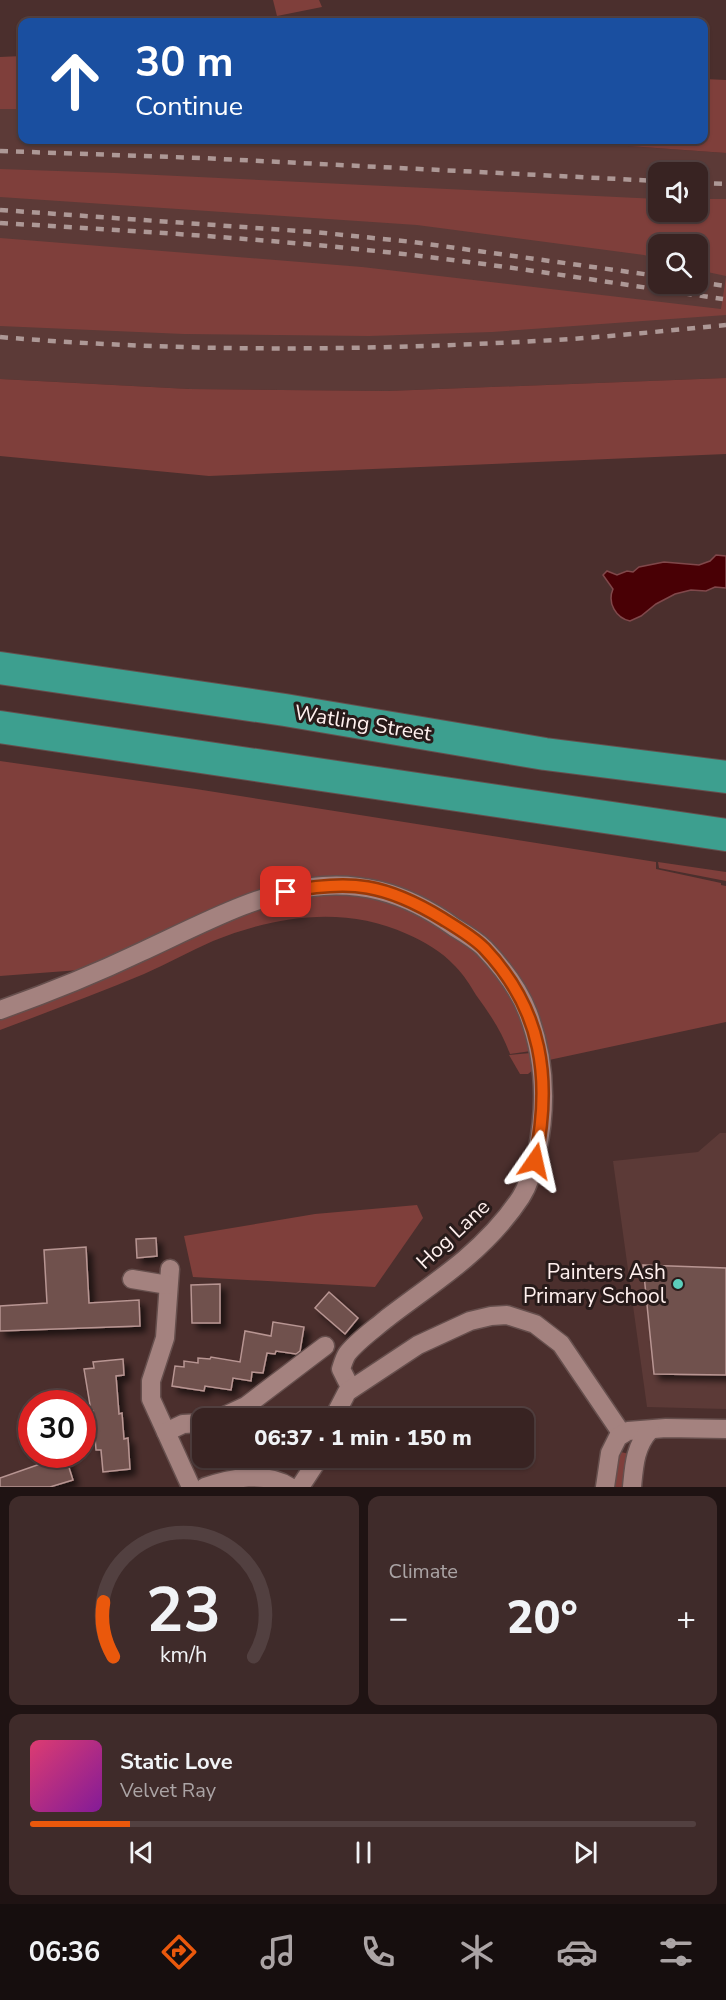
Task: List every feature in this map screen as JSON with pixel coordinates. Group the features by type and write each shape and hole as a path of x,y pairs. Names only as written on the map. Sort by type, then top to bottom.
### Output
{"highway":[{"name":"Watling Street","path":"0,668 296,712 545,754 726,777"},
{"path":"0,727 726,835"}],"street":[{"name":"Hog Lane","path":"0,1010 109,967 247,904 296,890 330,885 355,885 380,890 415,902 483,947 509,978 526,1008 537,1045 543,1077 543,1111 538,1147 530,1177 521,1197 480,1246 378,1326 350,1351 341,1369 351,1389"},
{"path":"132,1279 169,1277 165,1338 150,1388 152,1403 191,1487"},
{"path":"338,1408 343,1397 351,1389 433,1337 480,1319 500,1315 515,1316 543,1329 561,1344 622,1434"},
{"path":"242,1408 325,1346"},
{"path":"165,1432 183,1424 192,1424"},
{"path":"605,1487 610,1453 614,1443 622,1434 633,1430 666,1428 726,1429"},
{"path":"632,1487 637,1452 641,1441 650,1430"},
{"path":"300,1487 314,1468"},
{"path":"205,1487 229,1480 255,1478 273,1480 290,1487"}],"shaded area":[{"path":"273,0 319,0 322,7 277,16"},
{"path":"18,56 18,109 0,109 0,57"},
{"path":"708,79 726,80 726,153 601,144 708,144"},
{"path":"0,109 18,109 18,144 601,144 726,153 726,378 388,391 189,389 0,379"},
{"path":"0,169 648,199 648,222 708,222 708,199 726,199 726,276 708,272 708,234 648,234 648,256 417,225 0,197"},
{"path":"0,238 362,267 721,309 726,277 726,315 492,332 369,336 184,334 0,326"},
{"path":"726,378 726,454 209,476 0,456 0,379 189,389 388,391"},
{"path":"716,555 726,556 726,588 715,587 706,591 691,590 675,594 630,621 621,617 614,609 611,599 613,589 603,575 607,571 617,575 627,571 633,572 639,567 664,562 699,565 710,561"},
{"path":"0,761 196,789 656,862 656,869 721,883 726,886 726,1022 549,1060 537,1019 468,930 341,879 93,969 0,976"},
{"path":"658,862 726,872 726,881 659,868"},
{"path":"327,891 388,898 472,944 515,999 531,1051 510,1054 495,1023 467,980 438,951 414,937 383,925 359,919 334,917 285,920 237,932 144,974 0,1030 0,1014 223,918"},
{"path":"531,1053 533,1070 528,1074 520,1074 509,1055"},
{"name":"Painters Ash Primary School","path":"720,1133 726,1133 726,1409 647,1407 613,1161 698,1152"},
{"path":"417,1205 423,1218 375,1287 193,1277 184,1236 315,1214"},
{"path":"613,1450 629,1454 625,1487 609,1487"}],"building":[{"path":"156,1238 157,1256 137,1258 136,1239"},
{"path":"86,1247 89,1303 139,1300 140,1326 0,1331 0,1306 47,1303 44,1250"},
{"path":"643,1265 726,1268 726,1375 654,1374"},
{"path":"220,1284 220,1323 192,1323 191,1285"},
{"path":"329,1292 358,1318 345,1334 315,1308"},
{"path":"273,1322 304,1327 300,1351 296,1354 276,1351 275,1354 267,1353 263,1373 252,1372 251,1381 233,1378 231,1390 205,1386 204,1391 172,1386 175,1366 184,1367 184,1361 198,1363 198,1358 210,1359 211,1357 240,1362 245,1331 271,1336"},
{"path":"123,1359 124,1375 116,1376 119,1414 122,1413 124,1439 128,1438 130,1469 103,1472 101,1450 96,1450 96,1390 88,1390 84,1369 94,1368 93,1362"},
{"path":"29,1468 69,1468 73,1480 50,1487 0,1487 0,1478"}],"railway":[{"path":"0,151 201,158 648,180"},
{"path":"708,183 726,184"},
{"path":"0,210 314,232 413,242 648,275"},
{"path":"0,223 206,236 361,249 490,265 723,299"},
{"path":"708,283 725,286"},
{"path":"0,337 201,347 402,347 560,340 726,325"}],"place":[{"name":"Painters Ash Primary School","path":"678,1284"}],"route":[{"path":"286,892 330,885 355,885 385,892 415,902 483,947 504,972 526,1008 540,1057 544,1098 535,1161"}]}
